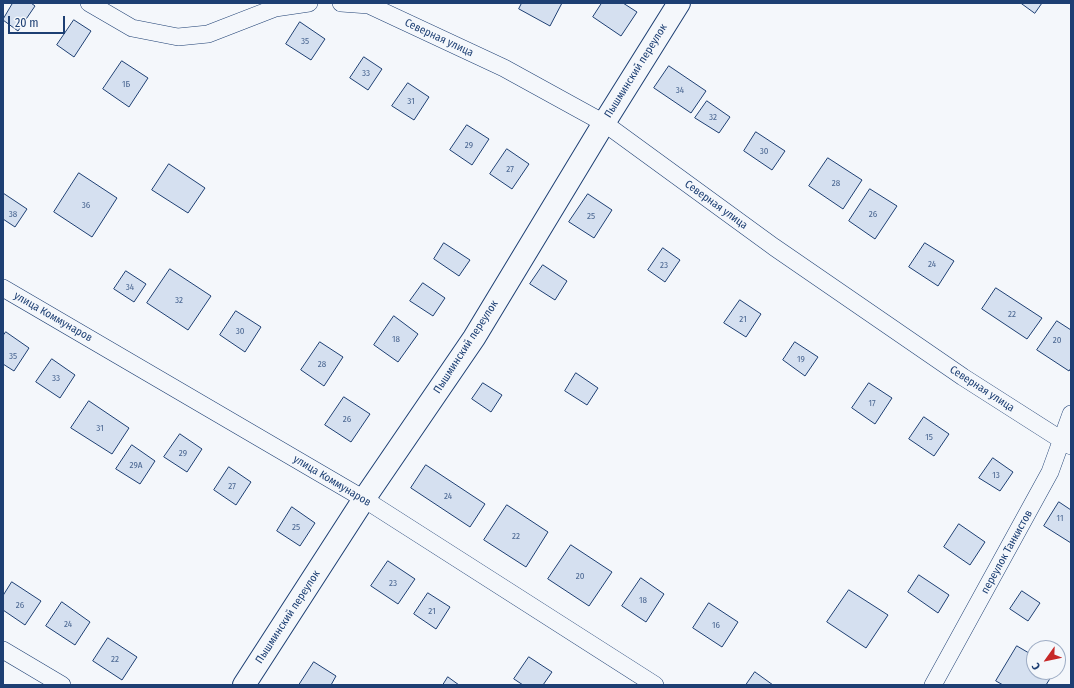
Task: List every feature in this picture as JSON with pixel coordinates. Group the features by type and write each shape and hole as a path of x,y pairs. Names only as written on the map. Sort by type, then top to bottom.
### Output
{"street":[{"path":"89,3 132,28 178,37 208,34 275,8 309,3"},
{"name":"Северная улица","path":"341,3 369,5 504,68 604,123 774,247 963,377 1066,443"},
{"name":"Пышминский переулок","path":"244,685 364,499 474,338 604,123 679,3"},
{"name":"улица Коммунаров","path":"3,288 364,499 655,685"},
{"name":"переулок Танкистов","path":"933,685 1066,443 1071,414"},
{"path":"3,650 62,685"}],"building":[{"path":"13,3 31,3 35,6 18,31 3,20"},
{"path":"522,3 562,3 550,26 519,9"},
{"path":"602,3 623,3 637,12 621,36 593,17"},
{"path":"1021,3 1042,3 1035,13"},
{"path":"74,20 91,31 74,57 57,45"},
{"path":"300,22 325,39 311,60 286,44"},
{"path":"364,57 382,69 368,90 350,78"},
{"path":"122,61 148,78 129,107 103,89"},
{"path":"669,66 706,91 691,113 654,88"},
{"path":"408,83 429,97 414,120 392,106"},
{"path":"707,101 730,117 719,133 695,118"},
{"path":"467,125 489,139 472,165 450,150"},
{"path":"756,132 785,151 772,170 744,151"},
{"path":"507,149 529,164 512,189 490,174"},
{"path":"828,158 862,180 843,209 809,186"},
{"path":"169,164 205,188 188,213 152,190"},
{"path":"79,173 117,198 92,237 54,212"},
{"path":"870,189 897,206 875,239 849,221"},
{"path":"3,193 27,209 15,227 3,219"},
{"path":"588,194 612,210 594,238 569,222"},
{"path":"444,243 470,260 459,276 434,259"},
{"path":"925,243 954,261 938,286 909,267"},
{"path":"663,248 680,260 665,282 648,270"},
{"path":"543,265 567,281 555,300 530,284"},
{"path":"170,269 211,296 188,330 147,303"},
{"path":"126,271 146,284 134,302 114,289"},
{"path":"423,283 445,298 433,316 410,301"},
{"path":"996,288 1042,318 1027,339 982,309"},
{"path":"740,300 761,314 746,337 724,323"},
{"path":"236,311 261,327 245,352 220,335"},
{"path":"394,316 418,334 398,362 374,345"},
{"path":"1057,321 1071,330 1071,368 1069,371 1037,350"},
{"path":"6,332 29,348 14,371 3,364 3,336"},
{"path":"320,342 343,357 324,386 301,370"},
{"path":"795,342 818,357 805,376 783,360"},
{"path":"52,359 75,375 60,398 36,382"},
{"path":"576,373 598,388 587,405 565,391"},
{"path":"483,383 502,395 491,412 472,399"},
{"path":"869,383 892,398 875,424 852,408"},
{"path":"344,397 370,414 351,442 325,425"},
{"path":"89,401 129,428 112,454 71,428"},
{"path":"924,417 949,434 934,456 909,439"},
{"path":"180,434 202,449 187,472 164,457"},
{"path":"132,445 155,461 140,484 116,469"},
{"path":"993,458 1013,472 1000,491 979,478"},
{"path":"426,465 485,504 470,527 411,488"},
{"path":"229,467 251,482 236,505 214,490"},
{"path":"1059,502 1071,510 1071,543 1044,526"},
{"path":"507,505 548,532 526,567 484,540"},
{"path":"292,507 315,523 300,546 277,531"},
{"path":"959,524 985,542 970,565 944,547"},
{"path":"571,545 612,572 589,606 548,579"},
{"path":"388,561 415,579 398,604 371,586"},
{"path":"919,575 949,595 938,613 908,592"},
{"path":"641,578 664,594 646,622 622,606"},
{"path":"12,582 41,601 25,625 3,610 3,596"},
{"path":"849,590 888,615 866,648 827,622"},
{"path":"1022,591 1040,603 1028,621 1010,609"},
{"path":"428,593 450,607 436,629 414,614"},
{"path":"62,602 90,622 75,645 46,626"},
{"path":"709,603 738,622 722,647 693,628"},
{"path":"108,638 137,657 122,680 93,661"},
{"path":"1017,646 1026,651 1026,680 1049,680 1046,685 1003,685 996,681"},
{"path":"529,657 552,672 543,685 523,685 514,679"},
{"path":"314,662 336,676 331,685 299,685"},
{"path":"755,672 773,685 746,685"},
{"path":"448,677 459,685 443,685"}]}
